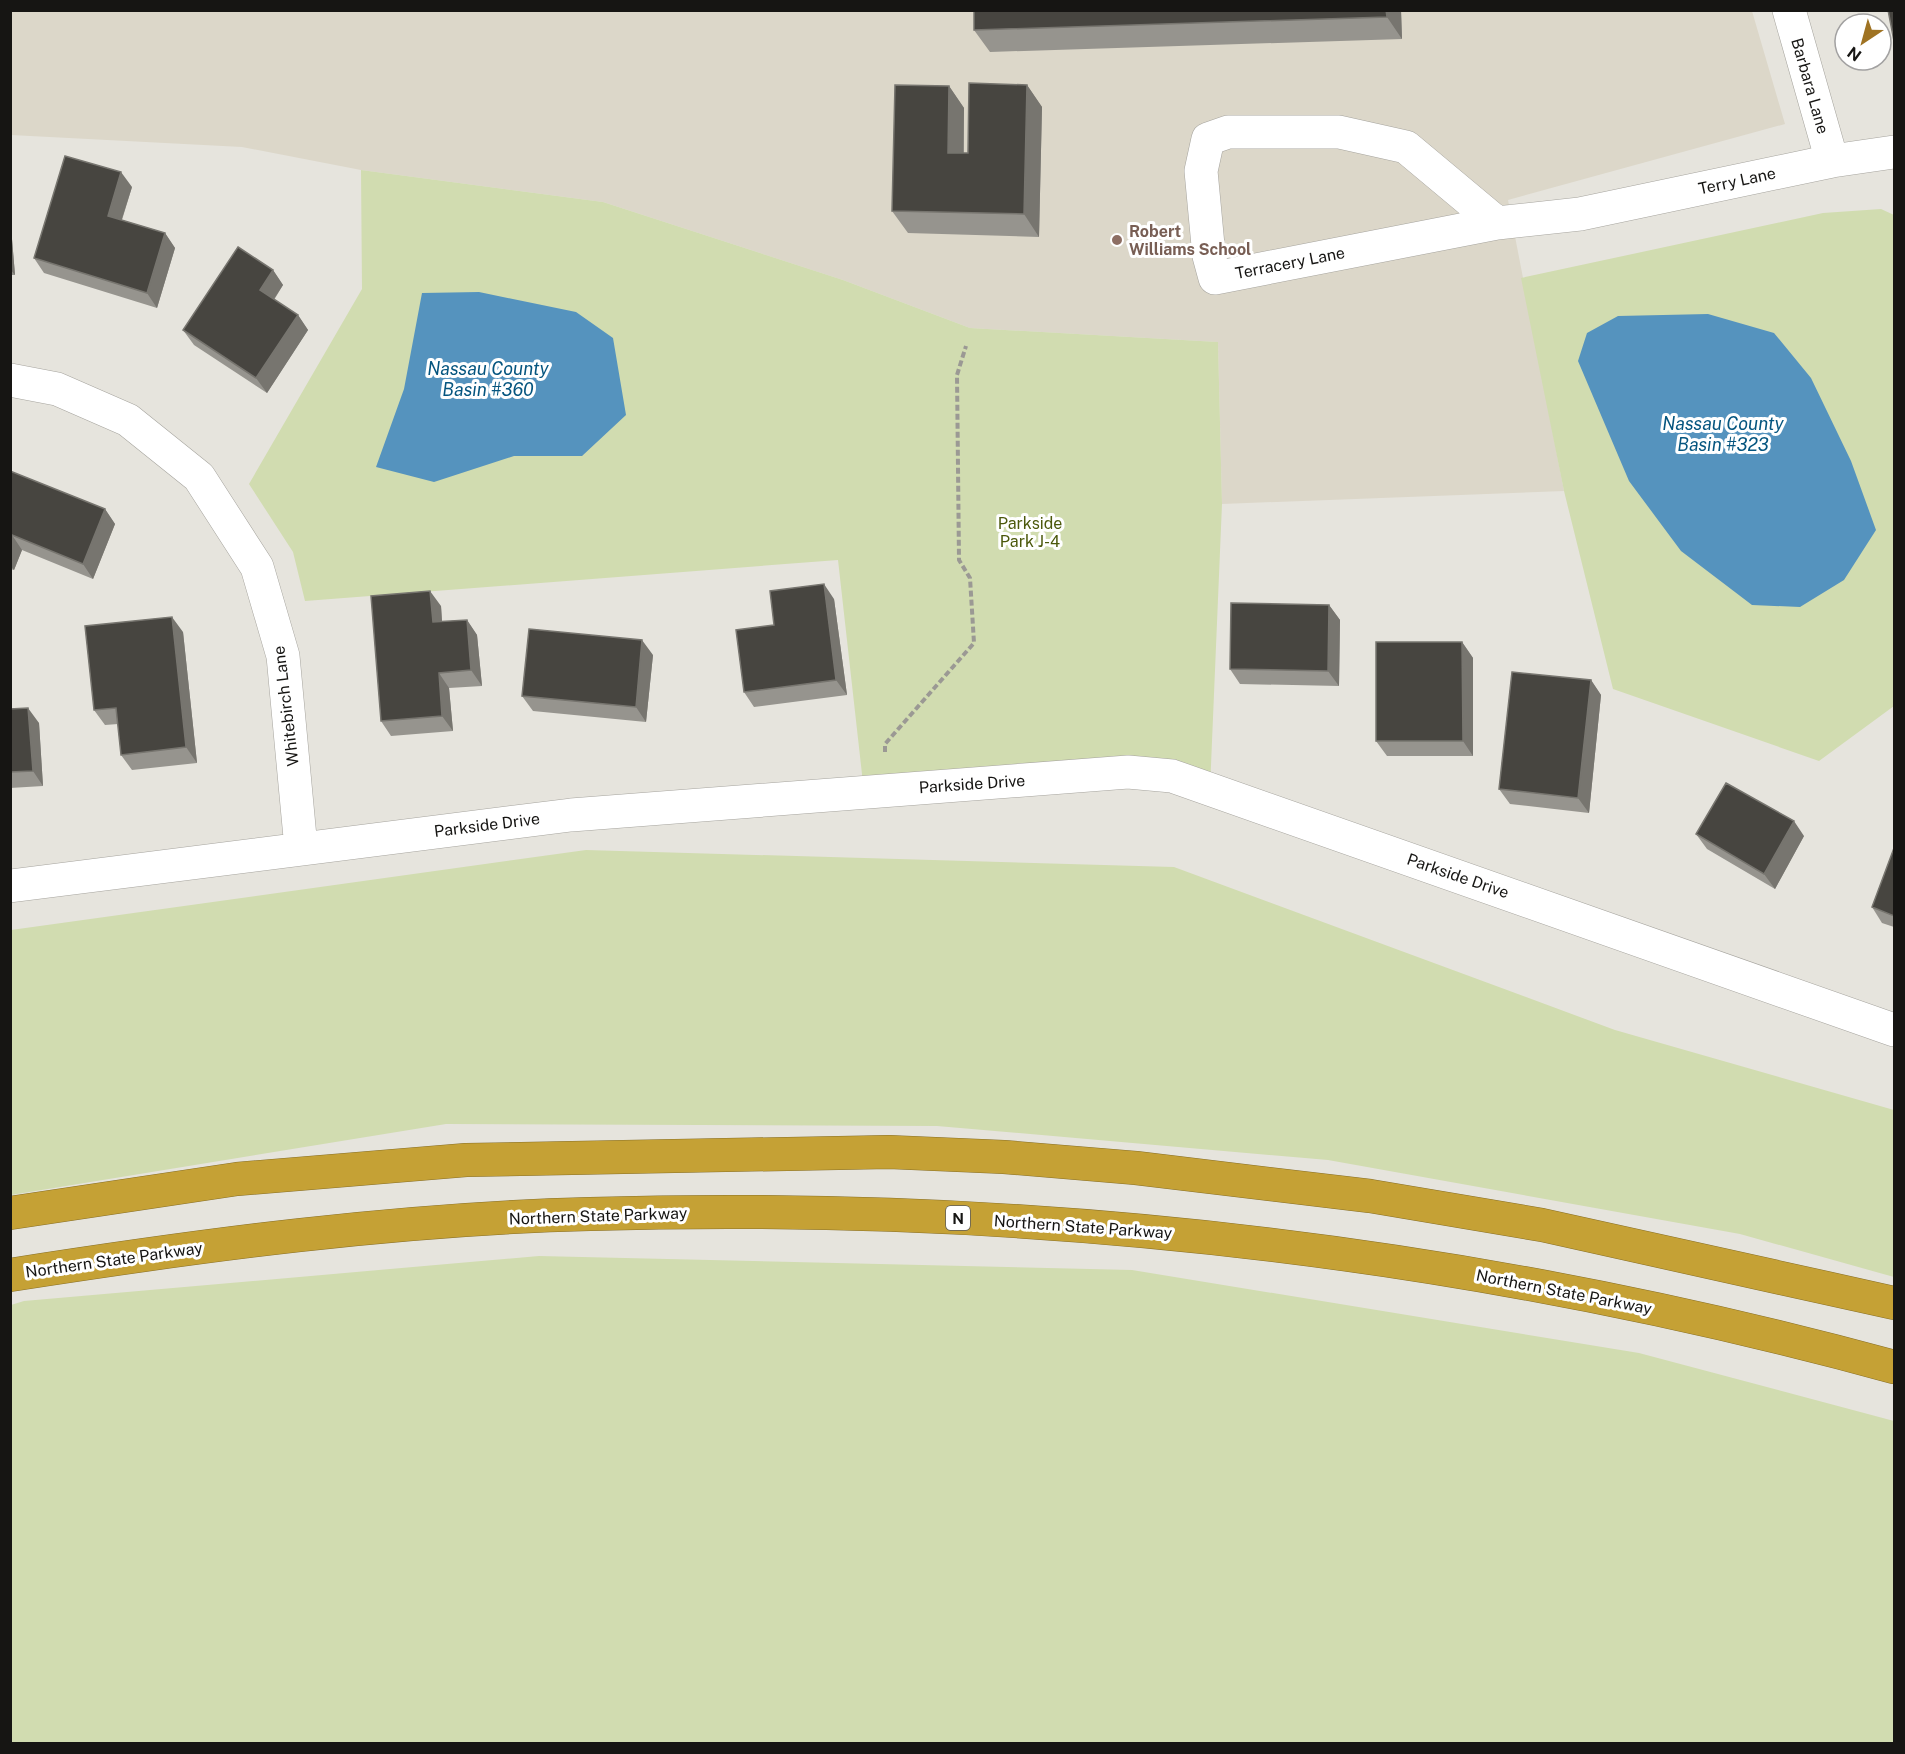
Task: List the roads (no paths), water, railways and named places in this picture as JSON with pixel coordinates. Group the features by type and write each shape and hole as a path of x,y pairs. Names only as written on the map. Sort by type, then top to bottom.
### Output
{"highway":[{"path":"10,1213 237,1179 466,1160 889,1152 1136,1168 1370,1196 1542,1225 1894,1303"},
{"name":"Northern State Parkway","path":"10,1275 176,1250 351,1230 588,1214 851,1212 1113,1226 1305,1248 1541,1285 1761,1331 1894,1367"}],"street":[{"name":"Barbara Lane","path":"1789,10 1832,161"},
{"name":"Terracery Lane","path":"1497,223 1406,147 1339,132 1228,132 1208,139 1201,171 1209,256 1215,278 1497,223 1580,214"},
{"name":"Terry Lane","path":"1580,214 1832,161 1894,152"},
{"name":"Whitebirch Lane","path":"10,380 57,389 128,420 199,477 257,567 283,656 301,848"},
{"name":"Parkside Drive","path":"10,886 571,814 1128,772 1172,776 1894,1030"}],"water":[{"name":"Nassau County Basin #360","path":"479,292 576,312 613,338 626,415 582,456 514,456 434,482 376,467 404,389 422,293"},
{"name":"Nassau County Basin #323","path":"1708,314 1774,333 1811,378 1851,461 1876,530 1844,580 1800,607 1752,605 1681,551 1629,481 1578,361 1587,333 1618,316"}],"place":[{"name":"Robert Williams School","path":"1117,240"}],"park label":[{"name":"Parkside Park J-4","path":"1030,532"}]}
